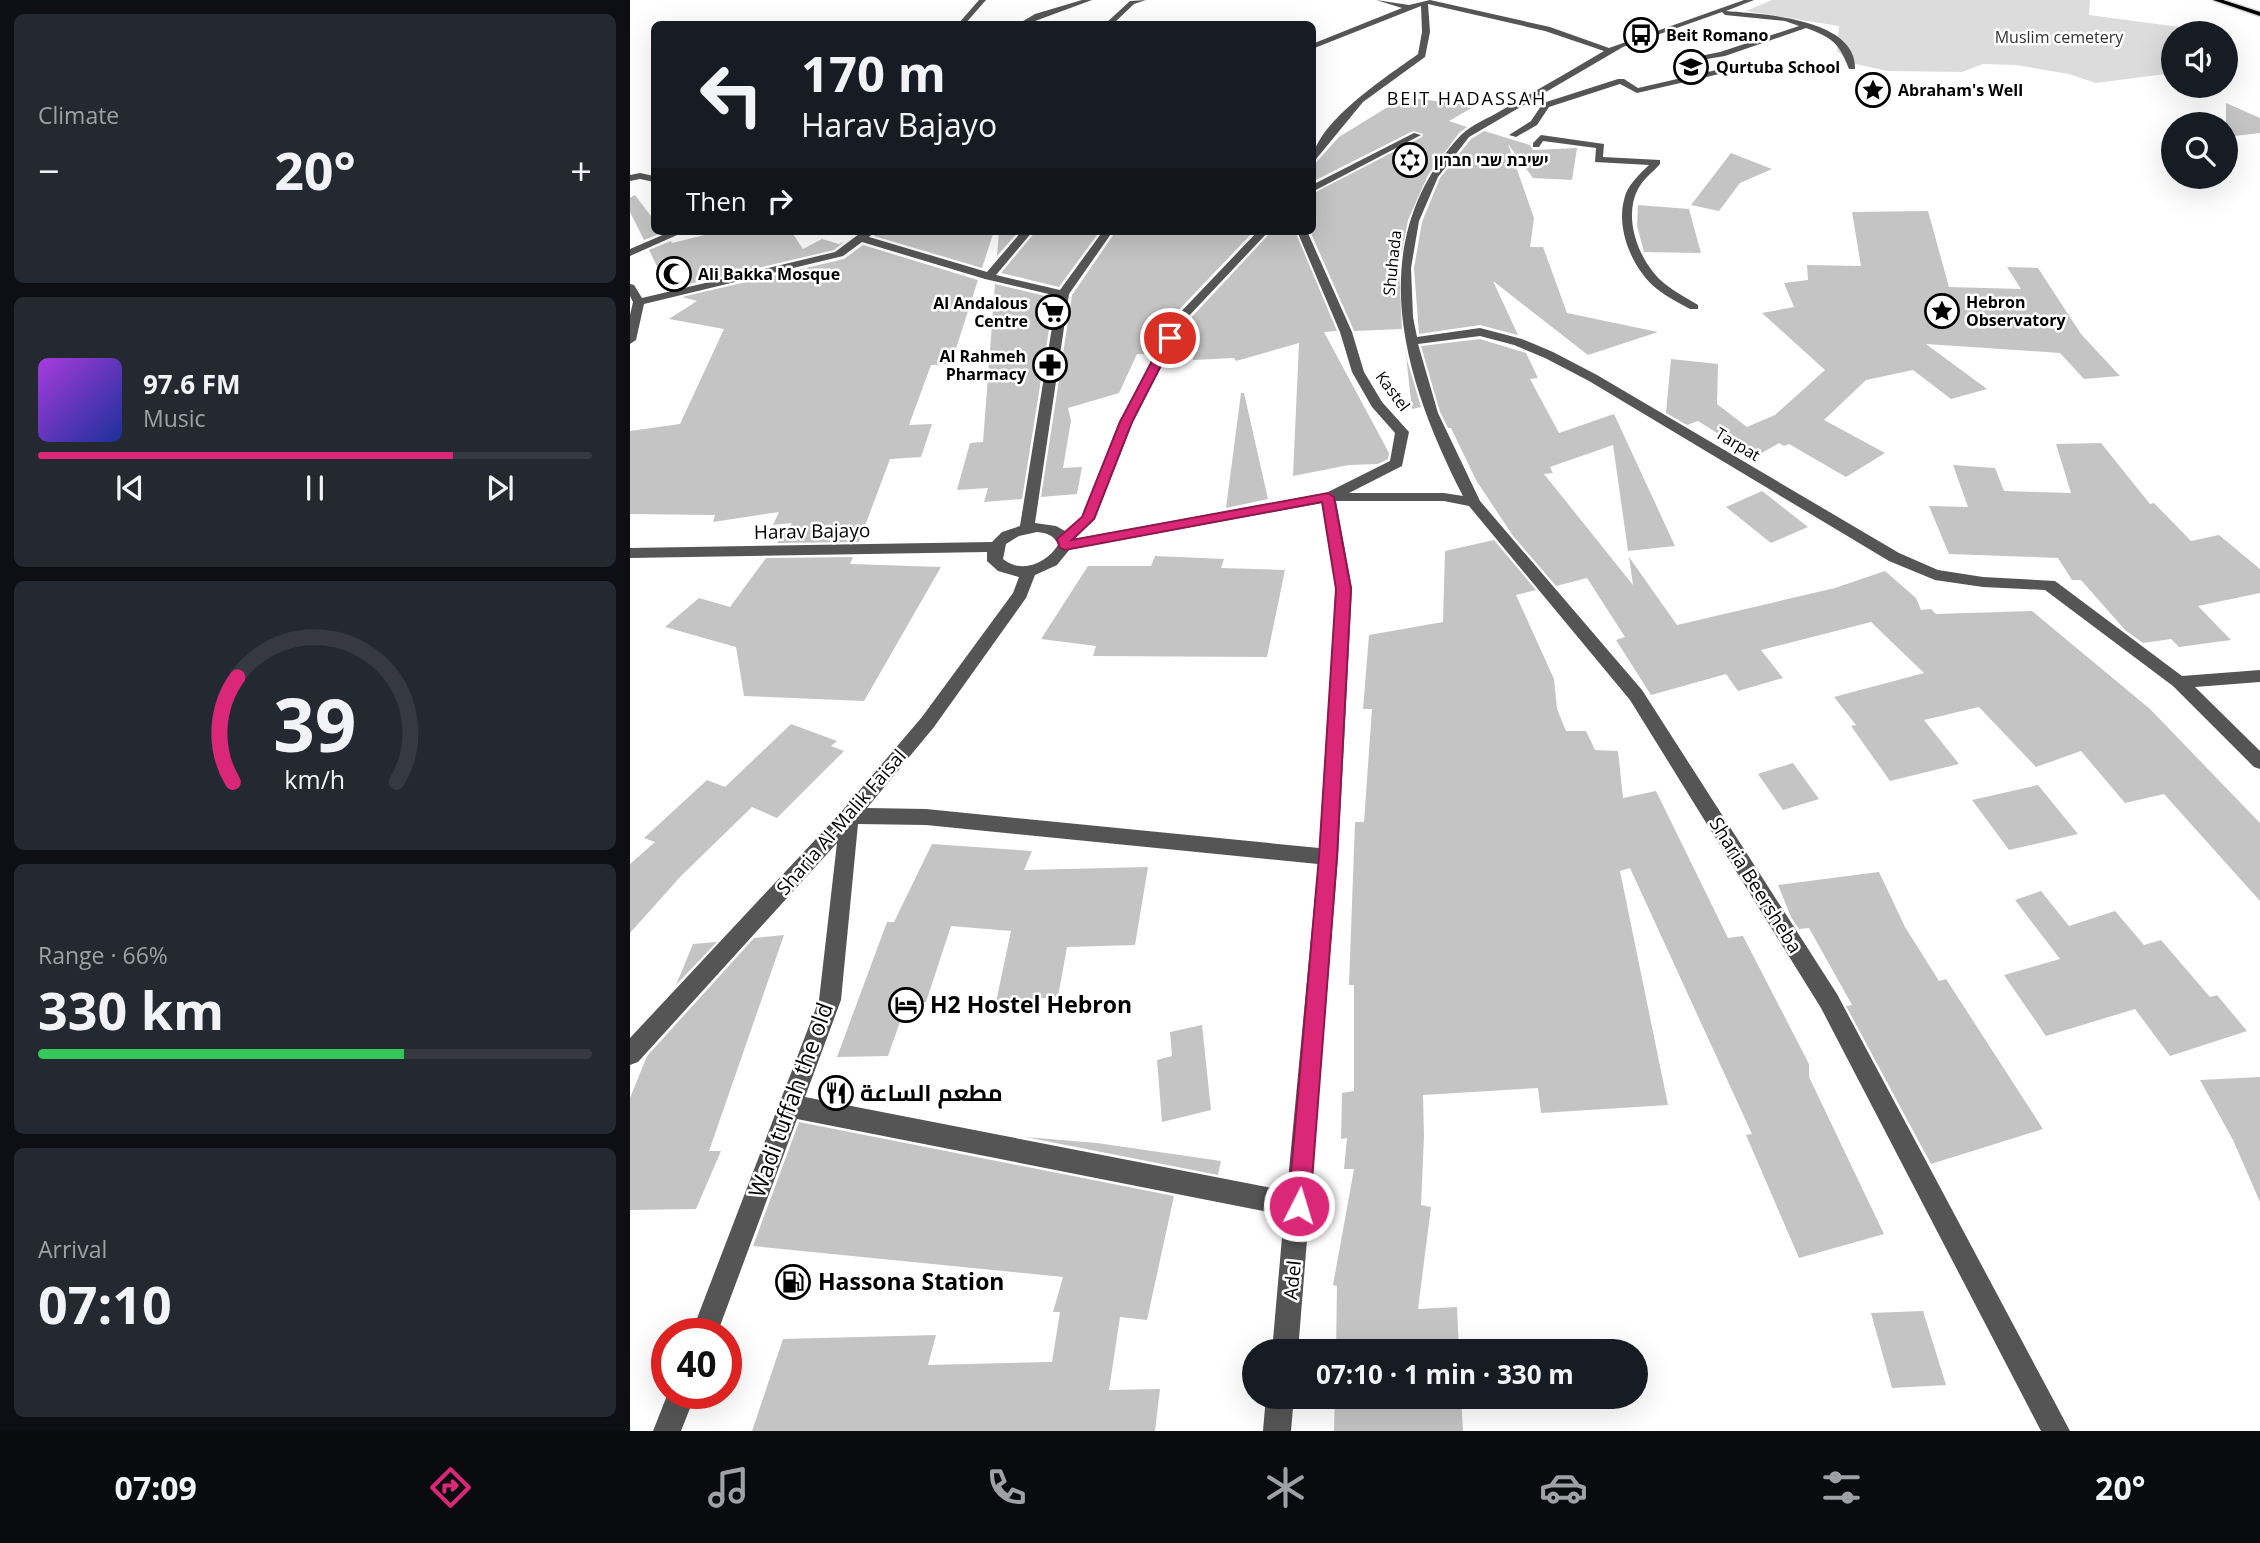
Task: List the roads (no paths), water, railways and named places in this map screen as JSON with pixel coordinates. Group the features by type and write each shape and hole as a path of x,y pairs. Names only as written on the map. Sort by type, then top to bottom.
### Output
{"main road":[{"path":"2217,0 2260,14"}],"street":[{"path":"964,21 983,0"},
{"path":"1028,21 1090,0"},
{"path":"1112,21 1128,1 1143,0"},
{"path":"1380,0 1408,7"},
{"name":"Shuhada","path":"1474,503 1443,446 1417,372 1405,312 1406,268 1414,225 1433,176 1449,152 1466,135 1610,51 1751,0"},
{"path":"1316,155 1327,137 1360,100 1422,55 1426,32 1423,16 1426,1"},
{"path":"1316,45 1426,1 1548,29 1610,51"},
{"path":"1718,12 1786,19 1835,36 1852,67"},
{"path":"1698,59 1722,54 1806,26"},
{"path":"1513,135 1534,123 1546,105 1621,82 1637,91 1726,70"},
{"path":"1316,187 1417,135"},
{"path":"1535,145 1541,138 1601,146 1598,160 1657,162 1633,188 1628,230 1631,244 1647,273 1661,286 1694,307"},
{"path":"630,178 640,176 651,178"},
{"path":"630,253 672,235"},
{"path":"639,302 839,254 865,235"},
{"path":"869,235 989,277 1063,294"},
{"path":"989,277 1025,235"},
{"path":"1027,528 1063,294 1105,235"},
{"path":"1064,542 1055,530 1027,528 1008,535 996,547 995,561 1007,570 1029,571 1057,558 1064,542 1088,519 1126,422 1181,318 1260,235"},
{"name":"Kastel","path":"1304,235 1346,332 1357,372 1377,404 1402,432 1397,463 1328,497"},
{"path":"630,286 639,302 630,340"},
{"name":"Tarpat","path":"1410,341 1480,331 1518,342 1593,378 1894,557 1935,575 1983,582 2049,585 2179,682"},
{"path":"1064,542 1328,497 1444,497 1474,503"},
{"name":"Adel","path":"1286,1339 1328,857 1343,589 1328,497"},
{"name":"Sharia Beersheba","path":"1474,503 1636,695 1822,989 2056,1431"},
{"name":"Harav Bajayo","path":"630,553 996,547"},
{"name":"Sharia Al-Malik Faisal","path":"630,1054 849,816 928,722 1020,594 1029,571"},
{"path":"2179,682 2260,676"},
{"path":"2179,682 2260,762"},
{"path":"849,816 926,817 1328,857"},
{"name":"Wadi tuffah the old","path":"710,1318 830,1000 849,816"},
{"path":"790,1106 1299,1206"},
{"path":"667,1431 676,1409"},
{"path":"1277,1431 1279,1409"}],"place":[{"name":"Beit Romano","path":"1641,35"},
{"name":"Qurtuba School","path":"1691,67"},
{"name":"Abraham's Well","path":"1873,90"},
{"name":"ישיבת שבי חברון","path":"1410,160"},
{"name":"Ali Bakka Mosque","path":"674,274"},
{"name":"Hebron Observatory","path":"1942,311"},
{"name":"Al Andalous Centre","path":"1053,312"},
{"name":"Al Rahmeh Pharmacy","path":"1050,365"},
{"name":"H2 Hostel Hebron","path":"906,1005"},
{"name":"مطعم الساعة","path":"836,1093"},
{"name":"Hassona Station","path":"793,1282"}],"district":[{"name":"BEIT HADASSAH","path":"1467,99"}],"park label":[{"name":"Muslim cemetery","path":"2059,37"}]}
